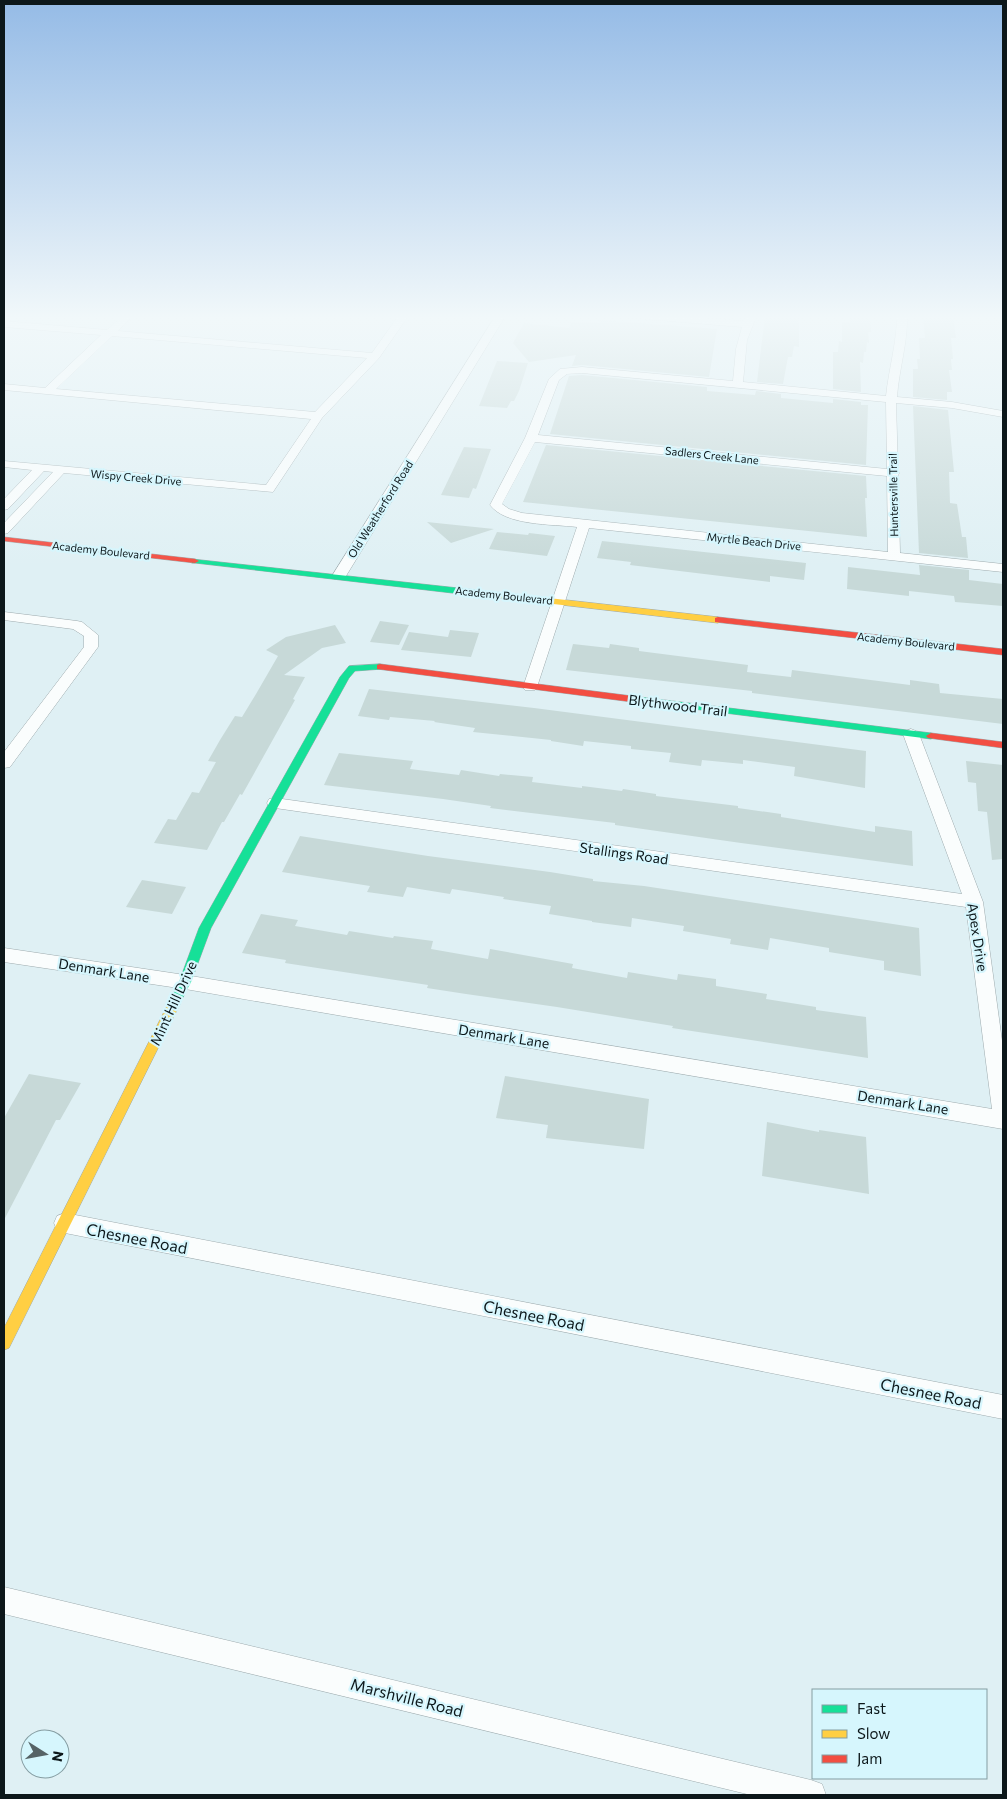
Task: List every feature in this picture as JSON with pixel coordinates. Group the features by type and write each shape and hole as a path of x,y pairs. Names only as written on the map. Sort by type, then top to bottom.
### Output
{"street":[{"path":"133,399 318,416 334,399"},
{"name":"Old Weatherford Road","path":"339,576 449,399"},
{"path":"531,438 546,399"},
{"path":"891,399 952,405 1003,414"},
{"name":"Huntersville Trail","path":"891,399 894,473 894,556"},
{"name":"Wispy Creek Drive","path":"4,464 269,489 318,416"},
{"name":"Sadlers Creek Lane","path":"531,438 894,473"},
{"name":"Myrtle Beach Drive","path":"531,438 496,505 505,512 520,517 1003,568"},
{"path":"4,506 41,468"},
{"path":"4,531 61,470"},
{"path":"530,687 584,523"},
{"name":"Academy Boulevard","path":"4,531 93,538"},
{"name":"Academy Boulevard","path":"4,531 339,576 562,591 1003,652"},
{"path":"4,616 77,625 91,635 91,647 4,763"},
{"name":"Blythwood Trail","path":"352,668 370,666 1003,745"},
{"name":"Mint Hill Drive","path":"4,1343 185,982 205,928 345,677 352,668"},
{"name":"Apex Drive","path":"912,734 974,902 1003,1120"},
{"name":"Stallings Road","path":"275,803 974,902"},
{"name":"Denmark Lane","path":"4,954 185,982 1003,1120"},
{"name":"Chesnee Road","path":"65,1223 1003,1407"},
{"name":"Marshville Road","path":"4,1600 811,1795"}],"building":[{"path":"482,399 515,399 511,401 507,408 479,406"},
{"path":"561,399 791,399 833,403 833,399 861,402 861,405 868,405 866,465 550,434"},
{"path":"913,406 948,410 954,472 949,472 950,503 957,504 962,537 966,537 968,558 919,553"},
{"path":"546,445 866,476 867,537 523,502"},
{"path":"464,447 491,449 476,489 473,488 469,498 441,495"},
{"path":"427,522 494,529 451,543"},
{"path":"497,532 555,536 547,556 489,549"},
{"path":"602,541 806,563 804,580 770,576 770,582 630,565 631,562 597,558"},
{"path":"919,565 969,570 969,580 1003,584 1003,606 955,602 954,596 909,591 909,596 847,589 848,567 920,575"},
{"path":"380,621 409,625 399,645 370,642"},
{"path":"335,625 346,643 322,648 284,675 305,677 293,699 295,700 242,795 240,794 224,822 222,822 207,850 154,843 168,819 176,820 192,792 199,793 216,762 208,761 220,740 235,716 242,717 278,656 266,650 286,637"},
{"path":"450,630 479,633 471,657 401,650 409,632 448,637"},
{"path":"573,644 609,648 610,644 639,648 639,651 748,665 747,672 791,677 792,670 910,685 910,680 939,684 940,693 1003,699 1003,724 752,693 752,691 566,670"},
{"path":"369,689 534,708 866,751 865,788 794,776 795,767 743,760 743,764 702,760 701,766 669,762 671,753 631,749 631,746 584,741 583,746 551,740 473,732 475,728 435,721 390,717 389,720 358,716"},
{"path":"339,753 413,761 410,769 459,775 461,770 499,776 500,774 533,777 532,782 582,788 582,786 622,791 623,789 656,794 656,796 738,806 738,808 781,814 781,817 875,832 875,826 912,831 913,866 615,825 615,823 490,808 491,806 443,799 324,785"},
{"path":"966,761 1003,765 1003,859 992,860 987,812 978,811 976,783 968,782"},
{"path":"300,836 919,928 921,976 884,970 884,961 829,952 829,948 770,938 768,950 730,944 731,939 683,931 684,926 632,918 631,927 549,914 551,906 503,899 504,897 452,889 450,894 407,887 403,897 367,892 370,886 282,872"},
{"path":"142,880 186,887 172,914 126,907"},
{"path":"261,914 298,920 295,926 347,935 349,931 393,938 394,936 433,941 431,949 488,959 490,949 573,964 572,968 627,978 628,972 677,980 678,974 716,979 716,986 767,994 766,999 816,1007 816,1010 866,1017 868,1058 672,1028 673,1026 557,1007 427,988 428,985 285,963 286,960 242,953"},
{"path":"29,1074 81,1083 60,1120 56,1120 4,1220 4,1118"},
{"path":"505,1076 649,1099 644,1149 546,1138 548,1125 496,1118"},
{"path":"767,1122 819,1132 819,1130 866,1137 869,1194 762,1176"}],"traffic: fast":[{"path":"195,561 495,595"},
{"path":"174,1004 185,982 205,928 345,677 352,668 380,667"},
{"path":"640,700 931,736"}],"traffic: slow":[{"path":"495,595 718,620"},
{"path":"4,1343 174,1004"}],"traffic: jam":[{"path":"4,539 195,561"},
{"path":"718,620 1003,652"},
{"path":"380,667 640,700"},
{"path":"931,736 1003,745"}]}
